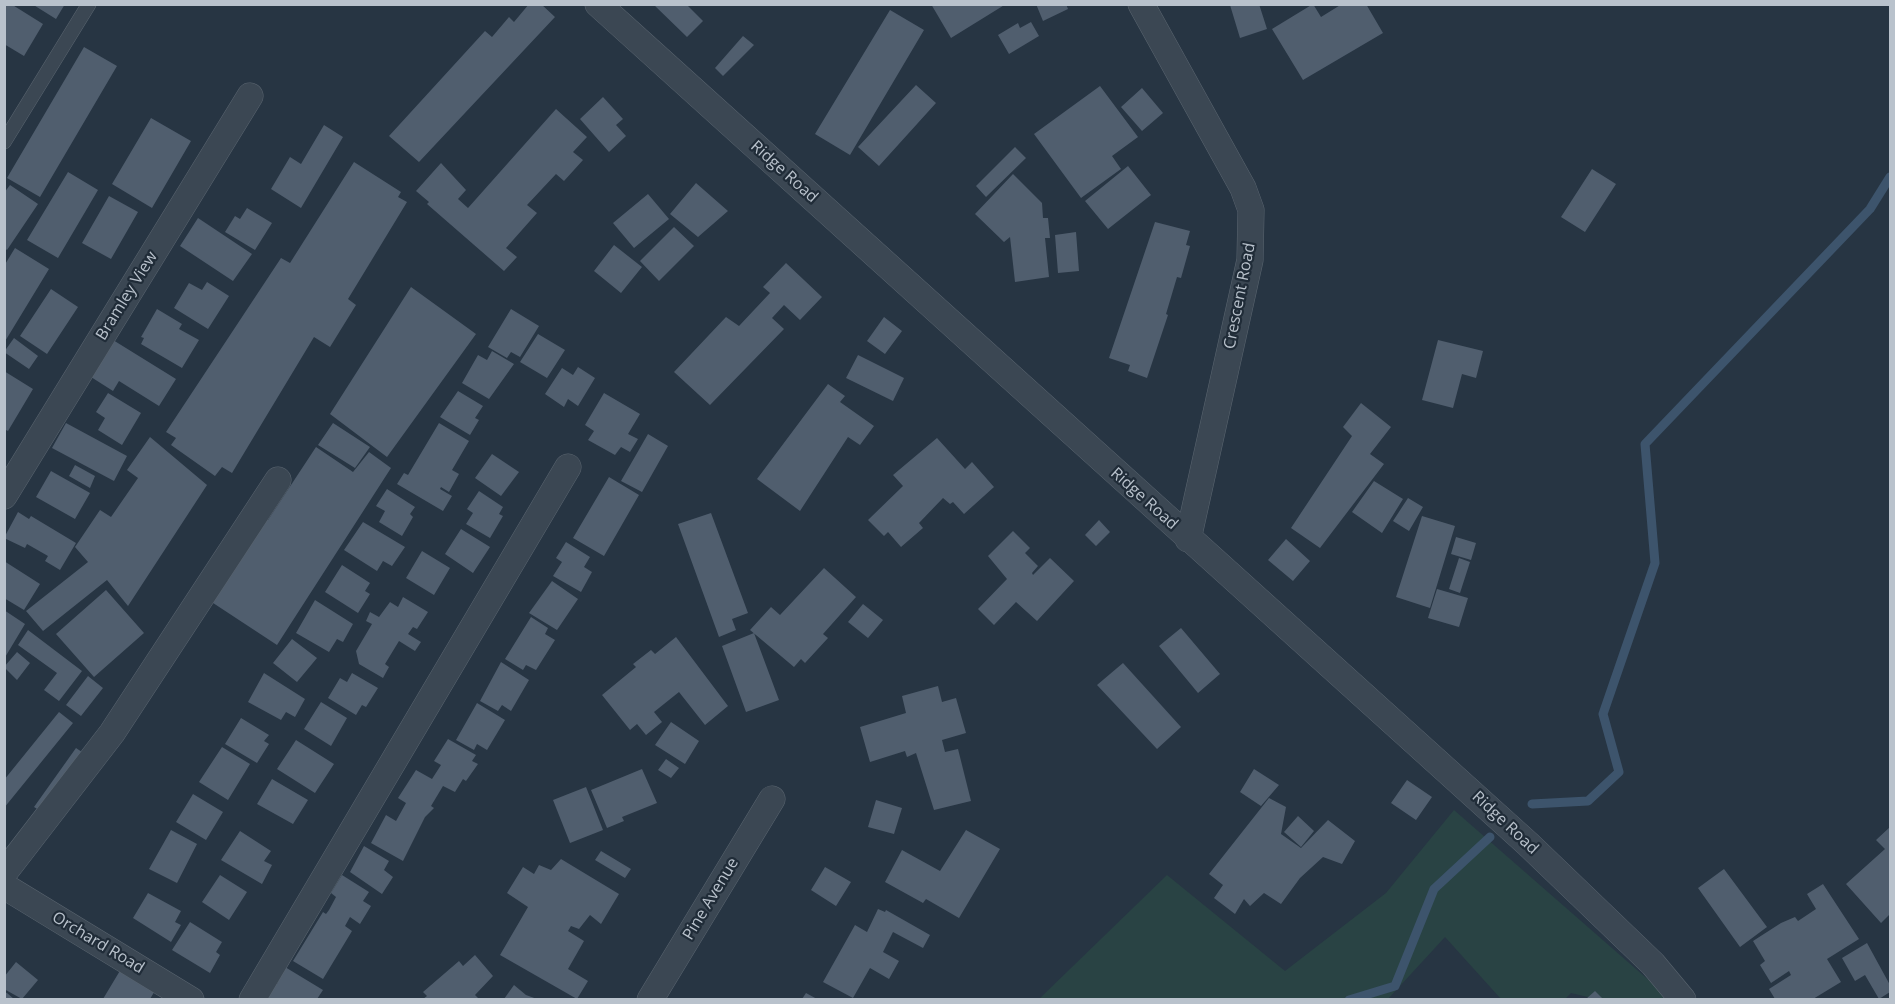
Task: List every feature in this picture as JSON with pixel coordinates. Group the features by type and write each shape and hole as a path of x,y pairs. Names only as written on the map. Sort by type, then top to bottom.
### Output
{"street":[{"name":"Ridge Road","path":"598,4 1528,844 1653,964 1683,999"},
{"name":"Crescent Road","path":"1141,4 1243,188 1251,210 1253,227 1250,260 1188,539"},
{"name":"Bramley View","path":"6,489 250,96"},
{"path":"252,999 568,466"},
{"path":"4,873 112,733 278,480"},
{"name":"Pine Avenue","path":"650,999 772,799"},
{"name":"Orchard Road","path":"4,886 191,999"}],"lane":[{"path":"4,142 89,4"}],"green space":[{"path":"1454,810 1660,990 1664,999 1592,998 1571,993 1565,999 1501,999 1445,937 1388,999 1038,1000 1167,875 1285,971 1386,893"}],"building":[{"path":"4,4 11,4 43,24 24,56 4,44"},
{"path":"32,4 65,4 56,19"},
{"path":"529,4 541,4 555,17 419,162 389,136 485,31 492,37 509,17 514,22"},
{"path":"653,4 686,4 703,21 687,37"},
{"path":"931,4 1006,4 951,38"},
{"path":"1036,4 1066,4 1068,9 1043,21"},
{"path":"1259,4 1267,29 1240,38 1230,5"},
{"path":"1313,4 1321,17 1342,4 1366,4 1383,33 1303,80 1272,29"},
{"path":"890,10 924,30 850,155 815,134"},
{"path":"1031,22 1039,36 1009,54 998,35 1018,23 1020,28"},
{"path":"743,36 754,45 723,76 715,68"},
{"path":"84,47 117,66 40,197 7,178"},
{"path":"916,85 936,103 879,166 858,147"},
{"path":"1100,86 1138,137 1112,156 1121,169 1081,198 1034,134"},
{"path":"1142,88 1163,113 1142,131 1121,107"},
{"path":"603,97 623,119 616,125 626,136 609,152 580,119"},
{"path":"556,109 587,137 573,152 583,160 564,181 556,174 527,205 537,213 506,248 517,257 504,271 427,204 429,202 416,191 441,163 466,190 458,199 468,208"},
{"path":"151,118 191,141 152,208 112,184"},
{"path":"324,125 343,137 301,208 271,189 290,157 301,164"},
{"path":"1015,147 1026,158 986,197 976,186"},
{"path":"354,162 401,192 398,197 407,202 348,299 356,305 330,347 314,337 232,473 222,467 215,476 171,445 176,438 166,432 281,258 290,263"},
{"path":"1128,166 1151,195 1108,229 1085,201"},
{"path":"1592,169 1616,184 1585,232 1561,217"},
{"path":"68,172 98,190 58,258 27,240"},
{"path":"1013,174 1042,203 1043,218 1048,218 1050,238 1045,238 1049,277 1015,282 1010,237 1004,242 975,214"},
{"path":"696,183 728,211 698,237 670,214"},
{"path":"10,185 38,204 7,250 4,248 4,193"},
{"path":"648,194 669,219 634,248 613,223"},
{"path":"109,196 138,212 111,259 82,243"},
{"path":"247,208 272,223 255,250 225,232 235,216 240,219"},
{"path":"198,218 252,254 233,281 180,246"},
{"path":"1155,222 1190,231 1186,245 1190,246 1181,278 1177,277 1166,314 1168,315 1147,378 1128,371 1130,365 1109,358"},
{"path":"674,227 694,246 659,281 640,261"},
{"path":"1076,232 1079,271 1058,273 1055,235"},
{"path":"614,245 642,267 621,293 594,271"},
{"path":"15,248 49,269 4,343 4,266"},
{"path":"786,263 822,297 800,320 784,305 772,318 784,329 710,405 674,372 726,317 739,326 770,293 763,287"},
{"path":"207,282 229,296 208,329 174,308 189,283 202,290"},
{"path":"411,287 476,334 387,457 330,414"},
{"path":"51,289 78,307 47,354 20,336"},
{"path":"157,309 182,324 179,329 199,340 182,368 141,344 144,338 141,337"},
{"path":"511,309 539,326 520,357 511,352 507,358 488,347"},
{"path":"884,317 902,331 885,354 867,341"},
{"path":"538,334 565,350 547,378 520,362"},
{"path":"14,338 38,356 29,369 4,352"},
{"path":"113,340 176,379 159,406 119,381 113,391 91,377"},
{"path":"1438,340 1483,351 1476,378 1462,374 1453,408 1422,400"},
{"path":"492,351 514,364 489,399 462,383 478,355 487,360"},
{"path":"858,355 904,378 893,401 846,378"},
{"path":"578,367 595,378 578,406 568,399 564,407 545,394 562,368 573,375"},
{"path":"4,371 33,389 8,431 4,429"},
{"path":"828,384 845,396 840,402 874,426 860,445 848,437 800,511 757,479"},
{"path":"458,391 483,406 475,418 479,420 470,435 440,417"},
{"path":"108,393 141,413 122,445 98,430 105,418 96,412"},
{"path":"604,393 640,414 628,434 638,439 630,452 621,447 615,455 588,440 594,431 585,425"},
{"path":"1361,403 1391,427 1370,454 1384,464 1320,548 1291,528 1352,436 1343,427"},
{"path":"66,423 127,456 114,481 52,448"},
{"path":"333,423 370,447 355,468 318,445"},
{"path":"439,423 469,441 452,470 459,474 449,492 441,487 440,489 452,496 443,511 397,484 404,473 408,475"},
{"path":"648,434 668,446 642,492 621,481"},
{"path":"150,437 207,485 128,606 107,580 43,631 26,611 88,562 75,547 100,510 111,517 138,478 127,470"},
{"path":"937,438 965,469 972,462 994,487 964,514 953,502 950,504 943,498 919,523 923,528 901,547 888,532 884,536 868,520 903,486 893,475"},
{"path":"316,447 353,472 369,452 391,468 277,645 207,599 262,516 268,520"},
{"path":"492,454 519,472 501,496 475,478"},
{"path":"75,465 95,476 90,488 69,476"},
{"path":"51,471 90,493 75,519 36,497"},
{"path":"609,477 639,495 604,556 573,538"},
{"path":"1374,481 1403,499 1382,533 1352,512"},
{"path":"387,489 415,507 410,514 413,517 402,536 379,522 385,511 376,506"},
{"path":"479,491 503,507 499,514 503,516 490,538 466,524 473,513 467,509"},
{"path":"1408,498 1423,507 1409,531 1393,521"},
{"path":"18,512 29,519 31,516 76,543 60,570 45,561 48,556 27,544 25,548 4,538"},
{"path":"711,513 748,613 732,619 736,630 719,637 678,524"},
{"path":"1422,516 1455,526 1430,608 1396,597"},
{"path":"1099,520 1110,532 1096,546 1085,535"},
{"path":"363,522 405,547 392,566 383,561 377,571 344,550"},
{"path":"461,529 490,547 473,573 445,554"},
{"path":"1013,531 1030,548 1025,553 1038,566 1032,573 1033,575 1050,558 1074,581 1037,621 1016,602 994,625 978,609 1007,579 988,556"},
{"path":"1456,537 1476,543 1471,560 1451,554"},
{"path":"1286,539 1310,561 1293,581 1268,560"},
{"path":"566,542 590,557 584,567 592,572 581,592 553,576 562,562 556,558"},
{"path":"422,551 450,568 434,595 406,578"},
{"path":"1459,558 1470,562 1460,593 1449,589"},
{"path":"4,561 40,584 24,610 4,598"},
{"path":"342,565 370,583 365,591 370,594 358,613 325,592"},
{"path":"824,568 856,597 823,634 828,638 805,663 801,659 794,667 750,630 771,607 780,615"},
{"path":"552,581 578,599 557,630 529,613"},
{"path":"1437,589 1468,598 1459,627 1428,618"},
{"path":"106,590 144,633 94,677 56,634"},
{"path":"403,597 428,612 417,629 413,627 408,634 421,642 415,651 399,641 385,664 389,667 383,678 359,664 356,651 372,624 366,621 370,612 379,617 390,602 398,607"},
{"path":"315,600 353,624 343,642 337,639 329,652 296,633"},
{"path":"863,604 883,620 868,638 848,622"},
{"path":"4,610 25,624 4,659"},
{"path":"531,617 548,628 545,634 555,640 536,670 526,665 523,670 505,659"},
{"path":"1181,628 1220,674 1198,693 1159,646"},
{"path":"28,630 82,671 59,701 44,690 57,673 18,645"},
{"path":"754,633 779,700 746,712 722,646"},
{"path":"676,637 728,706 705,725 679,692 654,712 662,722 646,735 637,724 630,730 602,695 636,667 633,664 651,650 655,654"},
{"path":"292,639 317,658 297,682 273,663"},
{"path":"17,652 30,663 17,680 4,667"},
{"path":"501,662 529,680 511,711 502,705 498,711 480,701"},
{"path":"1123,663 1181,727 1157,749 1097,685"},
{"path":"264,673 305,699 295,717 286,712 281,720 248,702"},
{"path":"352,673 378,688 366,707 362,705 356,715 328,698 340,678 347,682"},
{"path":"88,676 103,688 81,716 66,705"},
{"path":"938,686 942,702 956,698 966,733 942,740 945,752 958,749 971,801 934,810 916,753 907,757 905,751 870,762 860,727 906,713 902,696"},
{"path":"321,702 347,718 331,746 304,729"},
{"path":"477,703 505,720 487,750 477,744 474,750 456,740"},
{"path":"59,712 73,723 4,808 4,780"},
{"path":"241,718 269,735 264,741 269,744 257,763 225,744"},
{"path":"671,722 699,741 685,764 655,745"},
{"path":"448,739 476,755 472,761 478,764 466,781 463,779 455,792 443,786 431,806 434,808 425,817 403,861 371,843 386,815 396,821 406,803 398,798 416,770 432,779 441,765 434,761"},
{"path":"296,740 334,764 315,793 277,769"},
{"path":"222,747 250,764 228,800 199,782"},
{"path":"76,748 85,754 44,813 34,807"},
{"path":"666,759 679,768 671,778 658,770"},
{"path":"642,769 657,803 622,817 624,821 607,828 591,790"},
{"path":"1254,769 1279,785 1261,806 1240,792"},
{"path":"272,779 308,800 293,824 257,804"},
{"path":"1407,780 1432,797 1416,820 1391,803"},
{"path":"586,787 603,830 570,843 553,800"},
{"path":"193,794 223,812 206,840 176,822"},
{"path":"1269,798 1286,807 1281,834 1301,848 1328,820 1355,841 1342,864 1323,857 1300,878 1281,904 1264,893 1250,906 1244,899 1235,914 1214,898 1223,885 1209,874"},
{"path":"876,800 902,808 894,834 868,827"},
{"path":"1298,816 1314,831 1301,847 1284,832"},
{"path":"1890,827 1890,914 1881,923 1846,884 1885,849 1876,840"},
{"path":"171,830 197,844 177,883 149,869"},
{"path":"966,830 1000,849 959,918 926,899 923,903 885,882 902,850 940,871"},
{"path":"240,831 271,851 264,861 272,865 262,884 221,860"},
{"path":"364,846 389,861 384,870 393,877 382,894 350,872"},
{"path":"601,851 631,869 625,878 595,860"},
{"path":"561,859 619,894 601,924 590,915 579,929 571,926 568,931 584,941 568,969 588,981 577,999 500,955 528,907 507,893 523,867 534,874 539,865 551,870"},
{"path":"825,867 851,882 836,906 811,890"},
{"path":"1724,869 1767,927 1740,947 1698,888"},
{"path":"220,875 247,892 229,920 202,902"},
{"path":"342,875 369,892 363,901 371,906 360,924 350,917 345,926 352,931 323,979 293,961 323,912 326,914 329,910 336,897 331,893"},
{"path":"1823,884 1859,939 1827,959 1841,982 1813,999 1775,999 1769,989 1791,975 1789,971 1771,983 1760,965 1765,961 1753,941 1781,923 1795,917 1798,921 1816,909 1807,894"},
{"path":"148,893 181,911 175,922 181,925 171,942 133,918"},
{"path":"878,909 885,912 886,910 930,935 923,948 893,932 883,952 899,961 889,979 870,968 853,998 823,982 855,925 867,932"},
{"path":"190,922 222,942 216,952 220,955 210,973 172,950"},
{"path":"1867,943 1890,985 1890,992 1879,999 1865,975 1855,981 1842,958"},
{"path":"475,955 493,976 475,995 479,999 423,999 427,996 423,992 459,961 463,966"},
{"path":"16,962 38,980 22,999 4,989 4,977"},
{"path":"285,967 323,990 317,999 259,999 271,981 277,984"},
{"path":"121,969 156,989 150,999 103,999"},
{"path":"514,985 526,995 537,999 504,999"},
{"path":"1595,991 1603,999 1586,999"},
{"path":"4,992 7,993 14,999 4,999"},
{"path":"806,993 817,999 802,999"}],"waterway":[{"path":"1532,804 1588,801 1619,772 1603,714 1655,563 1645,444 1870,209 1890,177"},
{"path":"1349,1000 1395,986 1434,889 1490,837"}]}
